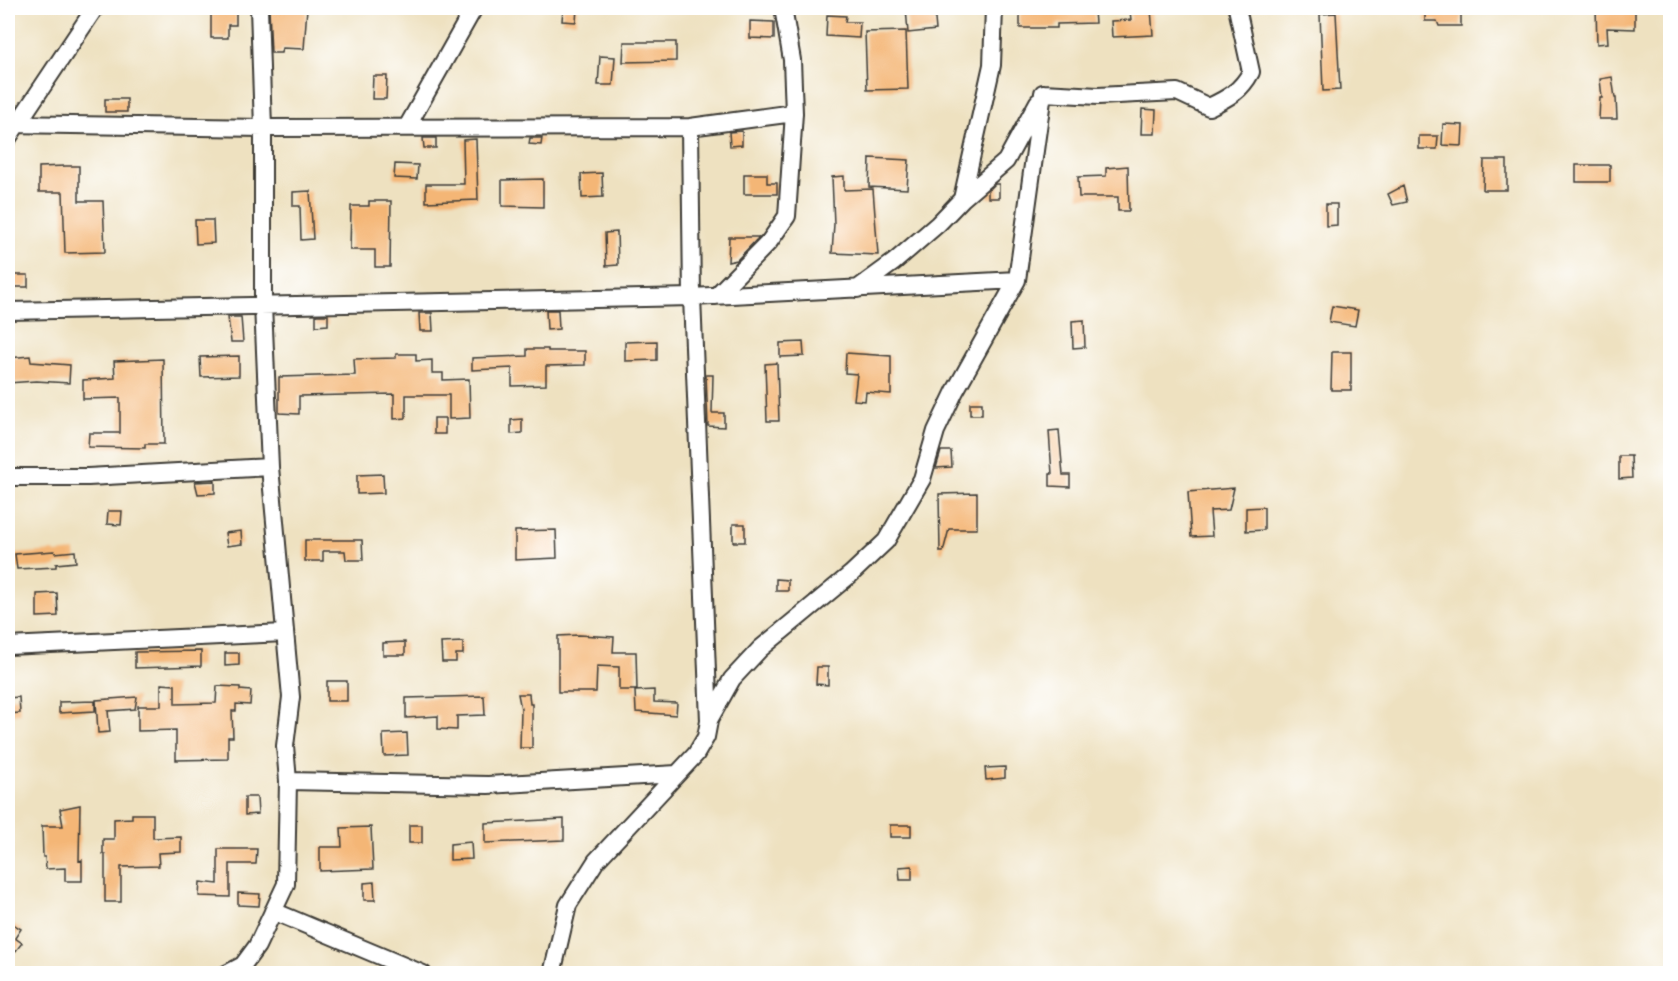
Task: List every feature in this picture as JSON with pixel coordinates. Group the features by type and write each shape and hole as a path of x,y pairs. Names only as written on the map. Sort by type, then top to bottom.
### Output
{"street":[{"path":"10,129 95,8"},
{"path":"226,974 243,965 258,946 286,884 288,781 285,746 291,697 270,467 263,305 263,128 259,8"},
{"path":"407,126 474,8"},
{"path":"716,296 769,242 787,216 794,113 792,60 783,8"},
{"path":"962,198 992,65 994,8"},
{"path":"1042,93 1098,96 1177,92 1209,107 1232,97 1246,82 1251,72 1238,8"},
{"path":"856,289 903,255 938,224 962,198 1006,161 1042,93"},
{"path":"709,721 732,679 760,649 886,541 922,479 936,431 955,391 1017,280 1042,93"},
{"path":"10,129 407,126 690,127 794,113"},
{"path":"552,974 568,905 596,861 696,754 706,737 709,721 692,297 690,127"},
{"path":"8,310 692,297 1017,280"},
{"path":"8,477 88,477 270,467"},
{"path":"8,646 285,633"},
{"path":"288,781 488,785 678,774"},
{"path":"273,911 423,974"}],"building":[{"path":"211,8 236,8 236,25 228,25 228,38 211,38"},
{"path":"269,8 307,8 304,49 282,48 281,53 271,53"},
{"path":"563,8 577,8 576,22 562,21"},
{"path":"906,8 934,8 936,30 908,33"},
{"path":"1020,8 1057,8 1057,12 1094,11 1095,23 1057,24 1057,28 1020,28"},
{"path":"1425,8 1461,8 1461,26 1439,26 1437,21 1425,21"},
{"path":"1596,8 1635,8 1635,29 1607,28 1608,43 1597,44"},
{"path":"1151,9 1153,35 1112,37 1111,21 1131,20 1130,11"},
{"path":"1336,13 1340,90 1323,91 1320,14"},
{"path":"827,15 846,16 845,22 860,22 859,38 826,36"},
{"path":"750,21 774,22 774,39 750,38"},
{"path":"906,31 908,89 867,90 865,32"},
{"path":"624,42 676,42 676,61 623,62"},
{"path":"600,56 615,57 613,85 598,85"},
{"path":"373,76 387,76 386,99 372,99"},
{"path":"1612,77 1617,119 1599,119 1600,98 1602,98 1600,79"},
{"path":"105,99 127,99 127,112 105,112"},
{"path":"1142,109 1156,110 1155,134 1141,134"},
{"path":"1443,124 1463,125 1462,146 1442,145"},
{"path":"742,131 742,145 730,146 729,132"},
{"path":"1419,136 1438,136 1437,149 1419,149"},
{"path":"423,138 436,138 436,148 424,148"},
{"path":"530,138 542,138 541,145 529,144"},
{"path":"476,139 478,200 426,202 426,184 464,184 463,140"},
{"path":"870,158 909,160 907,189 869,187"},
{"path":"1484,160 1507,160 1507,190 1483,190"},
{"path":"395,164 418,165 417,179 394,178"},
{"path":"1576,165 1610,165 1610,182 1576,182"},
{"path":"79,166 79,201 103,201 105,252 65,253 63,192 39,192 39,167"},
{"path":"1128,166 1129,211 1118,211 1118,197 1079,197 1078,177 1106,176 1106,168"},
{"path":"602,173 603,197 582,198 581,174"},
{"path":"744,174 767,174 767,183 777,183 777,194 744,194"},
{"path":"844,176 844,190 873,189 878,255 832,253 834,224 832,177"},
{"path":"543,179 543,207 502,206 502,180"},
{"path":"995,184 999,184 999,198 988,198 988,191"},
{"path":"1403,186 1407,202 1393,205 1388,194"},
{"path":"310,191 313,239 301,240 300,206 293,206 293,192"},
{"path":"369,201 391,201 390,267 375,267 375,250 350,250 351,206 369,206"},
{"path":"1326,204 1337,204 1337,225 1326,226"},
{"path":"195,220 213,220 214,243 196,244"},
{"path":"617,232 618,265 606,266 605,233"},
{"path":"729,237 759,237 737,260 728,262"},
{"path":"8,275 28,275 28,287 8,287"},
{"path":"1332,306 1358,310 1355,326 1329,322"},
{"path":"546,310 558,310 559,329 547,330"},
{"path":"419,313 432,313 433,331 420,331"},
{"path":"316,315 328,315 328,325 316,326"},
{"path":"228,317 241,317 243,342 231,342"},
{"path":"1084,320 1085,347 1073,348 1072,321"},
{"path":"657,341 657,360 625,361 625,342"},
{"path":"803,342 804,356 780,357 780,343"},
{"path":"527,349 585,351 585,365 546,366 546,385 512,386 512,368 472,370 472,358 527,356"},
{"path":"1332,352 1351,352 1351,390 1331,390"},
{"path":"846,353 891,356 891,394 866,392 865,401 854,400 857,374 845,373"},
{"path":"396,354 416,354 416,361 432,360 432,373 443,373 443,380 469,379 470,418 449,419 449,395 406,395 406,418 394,419 394,394 299,396 299,414 279,413 279,377 355,375 354,359 396,358"},
{"path":"30,356 31,362 70,365 69,383 36,381 8,383 8,358"},
{"path":"239,356 239,376 201,377 200,357"},
{"path":"163,359 164,444 145,444 145,448 88,447 89,433 120,433 120,398 83,399 83,380 115,378 114,361"},
{"path":"777,363 779,421 767,421 765,364"},
{"path":"706,375 713,375 712,413 724,413 724,427 708,426"},
{"path":"970,403 982,403 982,415 970,415"},
{"path":"434,418 445,418 445,434 434,434"},
{"path":"522,419 522,433 511,434 511,420"},
{"path":"1059,430 1063,475 1070,475 1070,487 1050,486 1050,474 1052,474 1049,431"},
{"path":"941,451 951,451 952,467 936,468"},
{"path":"1619,456 1631,456 1632,478 1619,479"},
{"path":"383,474 384,493 357,494 357,475"},
{"path":"215,481 215,493 198,494 195,482"},
{"path":"1234,488 1229,510 1210,511 1212,536 1191,537 1188,492"},
{"path":"977,493 977,529 949,529 943,552 940,552 939,494"},
{"path":"1264,507 1264,530 1246,531 1246,508"},
{"path":"108,511 122,511 121,525 107,524"},
{"path":"733,524 745,524 745,542 733,542"},
{"path":"556,530 557,558 515,560 515,531"},
{"path":"241,531 242,544 227,546 225,533"},
{"path":"305,540 362,540 363,560 346,560 345,551 323,551 323,561 305,561"},
{"path":"54,551 55,553 75,551 76,562 56,564 56,567 17,569 15,554"},
{"path":"776,579 788,580 788,591 776,591"},
{"path":"57,593 58,616 37,617 37,594"},
{"path":"558,636 614,637 613,652 636,652 637,690 619,690 619,667 597,666 596,692 558,692"},
{"path":"405,642 405,655 383,655 383,643"},
{"path":"463,642 463,654 456,654 456,662 442,662 441,643"},
{"path":"201,651 201,666 135,668 135,652"},
{"path":"225,653 239,653 239,665 225,666"},
{"path":"817,667 828,667 828,685 816,684"},
{"path":"327,681 347,681 347,701 327,701"},
{"path":"161,684 175,685 175,704 216,703 217,686 240,687 240,690 251,691 250,705 236,704 236,711 232,711 233,737 228,737 228,759 176,760 176,730 138,731 138,706 161,706"},
{"path":"654,690 654,702 677,703 676,715 636,712 635,691"},
{"path":"518,694 529,694 530,704 532,704 532,748 520,748 521,709"},
{"path":"484,696 485,715 457,716 457,730 438,729 438,716 406,718 406,698"},
{"path":"19,697 20,713 8,714 8,698"},
{"path":"137,697 135,709 108,711 110,732 98,733 96,700"},
{"path":"95,701 95,711 59,713 59,702"},
{"path":"407,733 408,755 384,756 383,734"},
{"path":"1005,767 1005,778 986,780 985,768"},
{"path":"245,797 257,797 258,814 245,815"},
{"path":"80,805 79,861 82,860 82,881 65,881 65,868 46,869 45,857 43,857 42,826 63,826 60,809"},
{"path":"132,814 153,814 153,838 181,837 181,852 158,853 159,866 121,867 121,902 105,902 103,839 114,839 114,819 132,818"},
{"path":"564,819 564,840 485,843 485,823"},
{"path":"409,825 422,825 422,843 409,843"},
{"path":"890,825 911,825 911,837 890,837"},
{"path":"371,827 373,869 320,871 320,847 342,847 341,828"},
{"path":"471,842 472,859 450,860 450,844"},
{"path":"218,849 257,849 256,864 230,864 230,897 199,896 200,882 218,884"},
{"path":"912,866 912,880 900,880 899,867"},
{"path":"374,882 375,900 364,900 364,883"},
{"path":"238,893 260,894 259,906 238,905"},
{"path":"8,921 21,929 15,938 22,943 15,952 9,947 8,949"}]}
